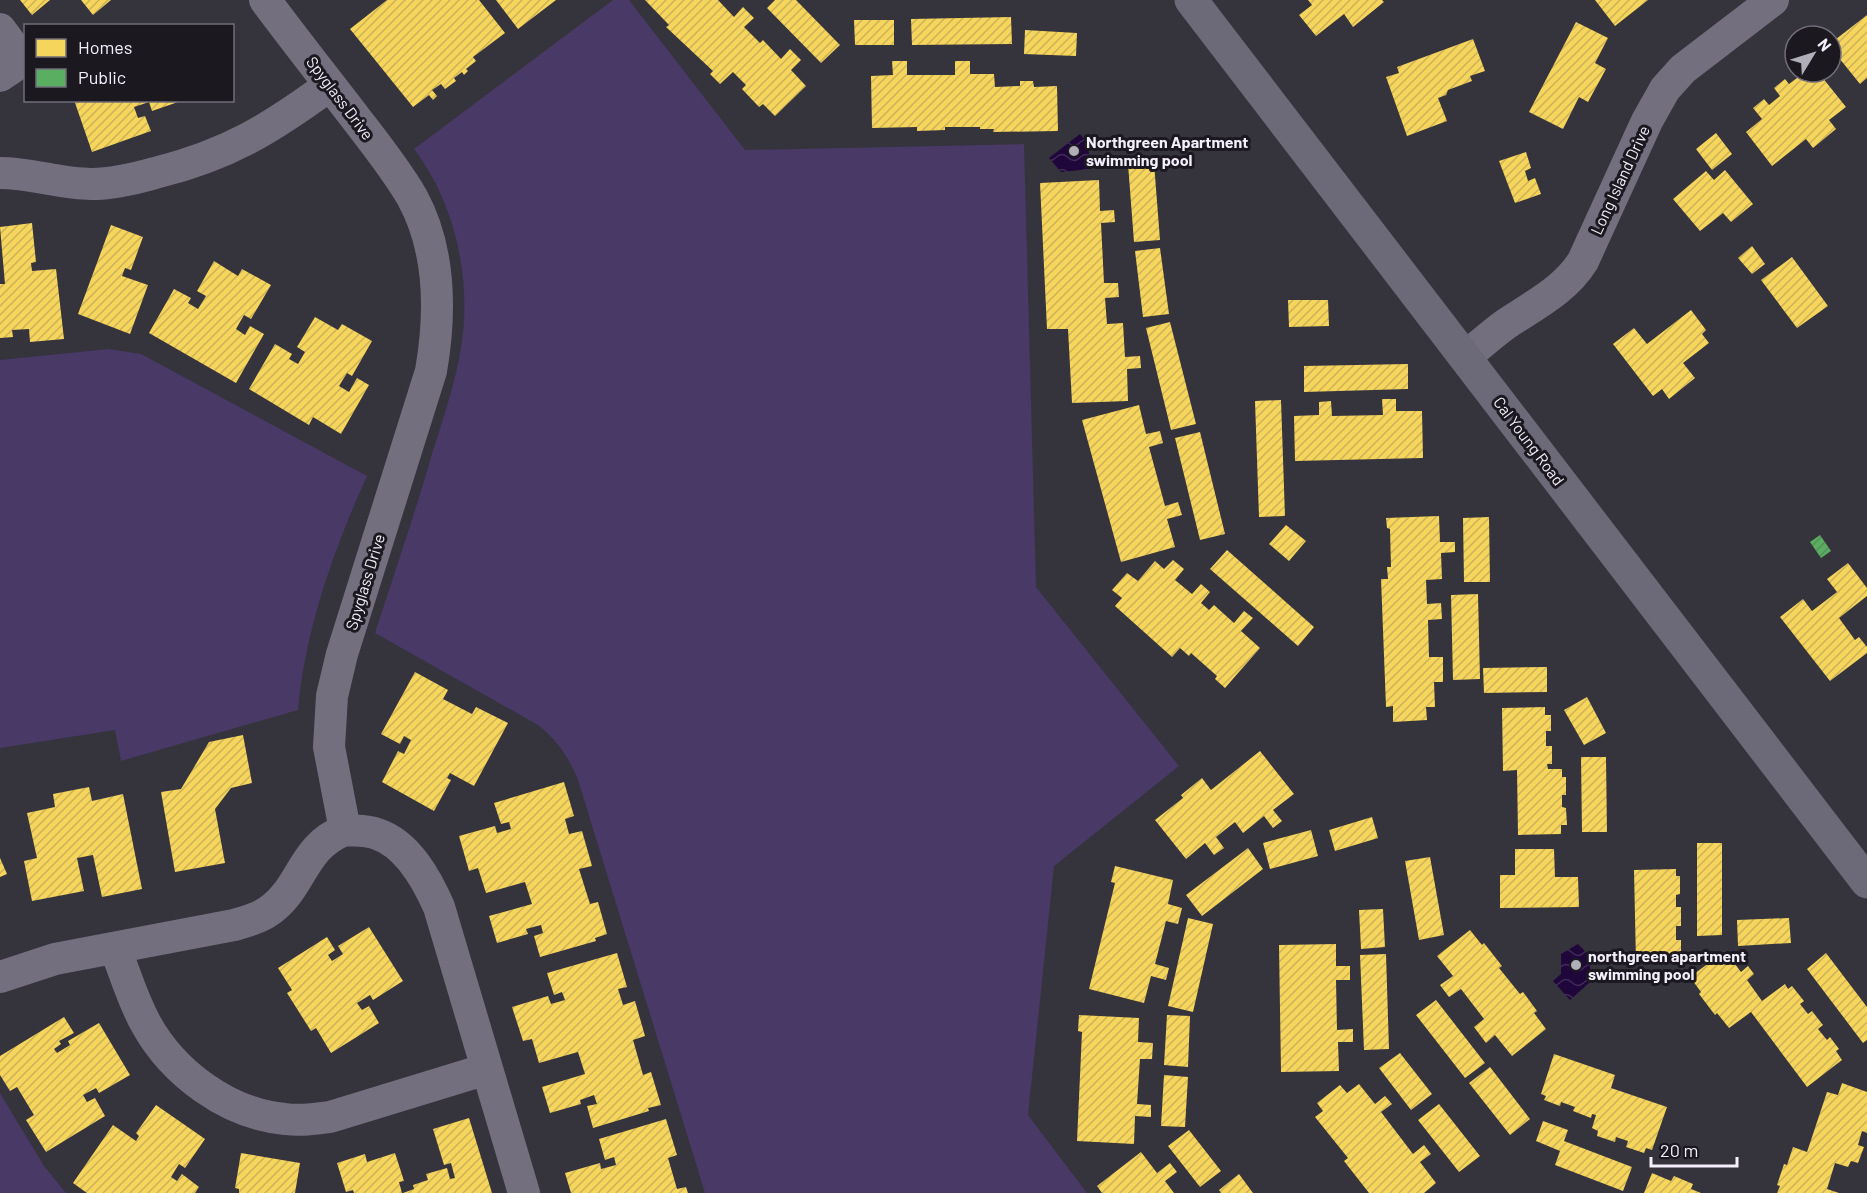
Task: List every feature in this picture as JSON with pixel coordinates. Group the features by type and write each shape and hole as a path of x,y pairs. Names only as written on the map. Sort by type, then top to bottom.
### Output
{"main road":[{"name":"Cal Young Road","path":"1191,0 1867,882"}],"street":[{"name":"Spyglass Drive","path":"265,0 387,159 413,200 431,249 438,304 431,371 342,654 332,696 329,747 345,830"},
{"name":"Long Island Drive","path":"1465,357 1498,330 1561,288 1570,279 1582,261 1647,121 1665,89 1683,69 1773,0"},
{"path":"0,29 16,56 16,62 12,68 0,76"},
{"path":"0,173 17,173 79,184 102,184 184,166 215,156 258,135 330,86"},
{"path":"0,976 55,959 234,925 262,915 274,908 283,898 321,843 345,830 378,834 392,841 408,856 422,873 439,908 524,1193"},
{"path":"115,948 146,1025 162,1048 181,1069 204,1088 232,1104 257,1114 283,1119 307,1120 330,1117 487,1069"}],"shaded area":[{"path":"613,0 629,0 745,150 1024,144 1036,587 1179,766 1054,866 1028,1115 1087,1193 705,1193 578,780 567,757 538,725 375,633 448,401 461,348 464,322 462,270 450,218 429,171 414,149"},
{"path":"109,349 141,354 367,476 343,532 314,620 298,710 121,761 115,730 0,748 0,360"},
{"path":"0,1093 44,1166 66,1193 0,1193"}],"water":[{"name":"Northgreen Apartment swimming pool","path":"1080,134 1088,144 1090,169 1061,172 1049,158"},
{"name":"northgreen apartment swimming pool","path":"1578,944 1590,956 1590,982 1570,1000 1553,981 1561,974 1561,954"}],"building: Homes":[{"path":"20,0 50,0 32,15"},
{"path":"81,0 111,0 93,15"},
{"path":"387,0 479,0 505,33 473,57 476,61 466,69 468,71 464,75 462,72 454,78 456,81 445,89 441,84 432,90 437,96 433,100 429,95 413,107 350,29"},
{"path":"496,0 556,0 518,29"},
{"path":"645,0 718,0 734,17 743,7 754,18 744,27 760,43 763,40 781,59 790,49 801,60 791,70 806,86 775,116 763,104 759,107 742,89 746,85 733,72 720,84 710,74 713,71 666,27 669,25"},
{"path":"775,0 796,0 840,45 821,63 767,8"},
{"path":"1308,0 1382,0 1384,2 1353,27 1344,14 1316,36 1299,15 1312,5"},
{"path":"1595,0 1648,0 1615,26"},
{"path":"1867,15 1867,78 1860,84 1843,63 1843,34"},
{"path":"1011,17 1012,44 912,45 911,19"},
{"path":"854,20 894,20 894,45 855,45"},
{"path":"1576,22 1608,38 1595,63 1606,69 1588,102 1579,97 1563,129 1529,112"},
{"path":"1025,30 1077,33 1076,56 1024,54"},
{"path":"1473,39 1485,71 1470,76 1472,81 1448,90 1446,95 1438,98 1447,121 1407,136 1386,77 1399,73 1397,67"},
{"path":"892,61 907,61 907,75 955,75 955,61 970,61 970,74 994,74 995,87 1020,86 1020,81 1033,81 1034,87 1057,86 1058,131 993,132 994,129 980,129 980,127 945,127 945,130 917,131 917,127 872,128 871,76 893,75"},
{"path":"1783,81 1783,84 1828,84 1846,107 1829,120 1836,129 1813,148 1806,139 1772,166 1746,132 1762,119 1753,108 1764,99 1769,105 1780,96 1774,88"},
{"path":"75,102 149,102 134,107 138,118 145,116 151,131 92,152"},
{"path":"149,102 178,102 152,111"},
{"path":"1716,133 1732,154 1712,170 1696,149"},
{"path":"1526,152 1531,168 1525,171 1528,181 1535,178 1541,194 1515,203 1499,161"},
{"path":"1154,163 1160,240 1134,242 1128,164"},
{"path":"1725,170 1753,204 1731,222 1723,213 1700,231 1673,199 1706,171 1714,180"},
{"path":"1099,180 1100,211 1114,210 1115,222 1101,223 1104,283 1118,283 1119,297 1105,298 1107,324 1123,323 1125,357 1140,356 1141,368 1127,369 1128,401 1072,403 1068,329 1047,329 1040,183"},
{"path":"32,223 36,262 31,263 32,271 56,269 64,339 30,342 29,329 12,330 13,337 0,338 0,284 5,284 0,227"},
{"path":"111,225 143,237 131,270 125,268 122,276 148,285 130,334 78,314"},
{"path":"1752,246 1765,264 1752,274 1738,258"},
{"path":"1160,248 1169,314 1143,317 1135,251"},
{"path":"1792,257 1828,306 1797,328 1761,280"},
{"path":"214,261 238,276 242,269 271,285 251,319 244,315 236,329 245,335 250,326 264,334 236,383 149,333 174,289 191,298 188,303 198,309 206,296 197,291"},
{"path":"1288,300 1328,300 1329,326 1289,327"},
{"path":"1691,310 1706,330 1702,334 1709,343 1683,363 1695,378 1669,399 1662,389 1653,396 1613,344 1634,328 1647,344"},
{"path":"315,317 338,330 342,324 372,341 352,376 347,373 339,386 349,392 357,378 369,385 341,434 313,417 309,425 249,389 275,344 292,354 289,359 298,364 305,352 297,347"},
{"path":"1170,322 1196,424 1171,430 1146,328"},
{"path":"1408,364 1408,389 1304,392 1304,366"},
{"path":"1382,399 1396,399 1396,411 1422,411 1423,458 1295,461 1294,416 1319,415 1319,402 1331,401 1332,416 1383,415"},
{"path":"1281,400 1285,516 1259,517 1255,401"},
{"path":"1139,405 1146,434 1160,431 1163,443 1149,447 1165,506 1178,502 1182,515 1167,519 1175,547 1121,562 1082,420"},
{"path":"1200,432 1225,534 1200,540 1175,438"},
{"path":"1439,516 1440,542 1455,542 1455,552 1441,553 1442,579 1426,580 1427,604 1441,603 1442,619 1428,620 1429,657 1443,657 1443,682 1434,682 1435,707 1426,707 1427,720 1393,722 1393,706 1386,707 1381,579 1388,579 1387,567 1391,567 1390,529 1387,528 1386,518"},
{"path":"1489,517 1490,582 1464,582 1463,518"},
{"path":"1286,525 1306,541 1289,561 1269,544"},
{"path":"1227,550 1314,627 1298,646 1210,569"},
{"path":"1173,560 1184,569 1175,580 1192,594 1201,584 1210,592 1201,603 1209,610 1214,605 1234,623 1244,611 1253,618 1241,631 1260,648 1225,688 1215,679 1217,676 1191,653 1189,656 1180,648 1172,657 1115,606 1122,598 1112,590 1127,573 1138,581 1155,561 1164,569"},
{"path":"1848,563 1867,588 1867,596 1839,618 1855,640 1859,637 1867,647 1867,653 1830,681 1780,617 1803,599 1812,611 1837,592 1827,579"},
{"path":"1478,594 1480,679 1453,680 1451,595"},
{"path":"1547,667 1547,692 1484,693 1483,668"},
{"path":"415,672 448,690 443,699 472,714 476,707 508,723 474,786 450,773 447,778 451,780 434,811 382,782 398,751 404,754 411,740 404,736 400,744 381,734"},
{"path":"1587,697 1606,733 1584,745 1564,710"},
{"path":"1545,707 1545,715 1551,715 1551,731 1546,731 1546,746 1552,746 1552,764 1547,764 1548,769 1562,769 1562,777 1566,777 1566,795 1562,795 1562,807 1566,808 1567,825 1561,825 1561,834 1518,835 1517,770 1503,771 1502,708"},
{"path":"243,735 252,783 231,788 215,809 225,863 175,872 161,792 181,789 209,742"},
{"path":"1260,751 1294,794 1273,810 1282,821 1273,828 1264,816 1243,833 1235,822 1216,837 1224,848 1214,855 1205,843 1186,859 1155,820 1183,798 1181,795 1202,778 1211,790"},
{"path":"1581,757 1606,757 1607,832 1582,832"},
{"path":"564,782 574,816 565,819 569,834 582,831 592,866 579,869 590,904 598,902 607,934 595,938 596,941 540,957 534,936 543,933 541,925 526,929 528,934 497,943 489,916 532,904 525,882 486,893 478,868 469,871 459,836 495,826 497,833 511,829 509,822 501,824 494,803"},
{"path":"89,787 92,801 123,794 142,889 102,897 93,855 77,858 84,891 32,901 24,861 37,858 27,813 55,807 53,794"},
{"path":"1372,817 1378,838 1335,851 1329,830"},
{"path":"1311,830 1318,856 1270,869 1263,843"},
{"path":"1697,843 1722,843 1722,935 1697,936"},
{"path":"1248,848 1263,869 1202,916 1186,895"},
{"path":"1515,849 1554,849 1555,877 1578,877 1579,907 1500,908 1500,875 1515,875"},
{"path":"1430,857 1444,935 1419,940 1405,861"},
{"path":"0,858 7,874 0,877"},
{"path":"1115,866 1173,880 1168,904 1182,908 1178,924 1166,921 1155,964 1169,968 1166,980 1151,976 1144,1003 1089,989 1115,883 1111,882"},
{"path":"1676,869 1676,876 1680,876 1680,894 1676,895 1676,907 1681,907 1681,926 1676,926 1676,940 1681,940 1681,958 1676,958 1676,963 1636,963 1634,870"},
{"path":"1383,909 1385,947 1361,949 1359,910"},
{"path":"1188,918 1213,924 1193,1012 1168,1006"},
{"path":"1789,918 1791,943 1738,946 1737,920"},
{"path":"369,927 403,981 373,1000 370,995 357,1003 362,1010 369,1006 379,1023 331,1053 316,1028 311,1031 287,993 292,990 278,968 327,937 335,950 328,955 332,961 343,954 338,946"},
{"path":"1470,930 1482,945 1484,943 1502,966 1499,968 1520,994 1523,992 1537,1011 1534,1013 1546,1029 1512,1056 1495,1035 1486,1043 1474,1027 1484,1019 1461,989 1449,997 1440,985 1453,976 1437,956"},
{"path":"1336,944 1336,966 1350,966 1350,980 1336,980 1337,1030 1353,1029 1353,1042 1338,1042 1339,1071 1281,1072 1279,945"},
{"path":"1725,951 1741,972 1748,966 1754,974 1747,980 1762,1001 1785,984 1788,989 1792,986 1804,1001 1800,1004 1808,1014 1812,1011 1823,1025 1818,1029 1827,1040 1830,1037 1839,1049 1836,1051 1842,1060 1807,1087 1751,1012 1729,1028 1717,1013 1715,1015 1699,994 1701,992 1690,977"},
{"path":"617,953 627,987 618,989 623,1005 635,1001 645,1036 633,1040 643,1075 651,1072 661,1105 648,1108 649,1111 593,1128 587,1106 597,1104 594,1095 580,1100 581,1104 550,1113 542,1087 585,1074 578,1052 539,1063 532,1039 523,1041 512,1007 548,996 551,1004 565,1000 562,992 554,995 547,973"},
{"path":"1826,953 1867,1007 1867,1040 1863,1043 1807,969"},
{"path":"1386,954 1389,1049 1364,1050 1360,955"},
{"path":"1436,1000 1485,1063 1465,1078 1416,1015"},
{"path":"1079,1015 1139,1018 1138,1042 1153,1043 1152,1059 1140,1059 1137,1104 1151,1105 1151,1117 1135,1116 1134,1144 1077,1141 1082,1032 1078,1031"},
{"path":"1167,1015 1190,1016 1188,1067 1164,1065"},
{"path":"64,1017 74,1033 59,1041 61,1044 54,1049 57,1053 70,1045 68,1041 99,1023 130,1075 99,1093 96,1088 83,1095 87,1102 95,1098 105,1116 46,1152 26,1120 34,1115 17,1087 10,1091 0,1075 0,1056"},
{"path":"1400,1053 1432,1094 1411,1110 1379,1068"},
{"path":"1554,1054 1615,1075 1611,1088 1667,1107 1652,1150 1646,1148 1644,1153 1626,1147 1628,1141 1616,1137 1615,1142 1597,1136 1598,1131 1592,1128 1596,1115 1592,1114 1591,1118 1573,1111 1575,1107 1561,1102 1560,1106 1544,1100 1546,1096 1541,1094"},
{"path":"1490,1067 1530,1119 1510,1135 1469,1083"},
{"path":"1164,1075 1188,1077 1185,1127 1161,1126"},
{"path":"1842,1083 1867,1092 1867,1133 1862,1131 1858,1145 1864,1147 1858,1163 1851,1161 1848,1167 1835,1163 1827,1189 1839,1193 1777,1193 1780,1186 1777,1185 1784,1164 1787,1165 1793,1147 1807,1152 1827,1092 1838,1095"},
{"path":"1359,1084 1375,1104 1385,1096 1392,1104 1381,1112 1413,1154 1424,1145 1431,1154 1420,1162 1436,1183 1424,1193 1369,1193 1344,1161 1348,1158 1315,1117 1323,1111 1317,1103 1340,1085 1347,1093"},
{"path":"1439,1104 1480,1156 1459,1172 1418,1120"},
{"path":"156,1105 205,1139 185,1168 179,1164 171,1177 177,1181 182,1174 199,1187 195,1193 87,1193 73,1183 113,1125 136,1141 139,1136 136,1133"},
{"path":"469,1118 492,1193 403,1193 414,1189 413,1185 428,1180 426,1174 447,1168 450,1179 455,1178 451,1163 444,1165 433,1129"},
{"path":"666,1119 677,1155 668,1158 677,1189 686,1187 688,1193 571,1193 565,1173 600,1163 601,1169 616,1165 614,1157 605,1160 599,1139"},
{"path":"1543,1121 1568,1130 1564,1141 1632,1167 1623,1191 1555,1165 1560,1151 1536,1141"},
{"path":"1189,1130 1221,1171 1200,1187 1168,1146"},
{"path":"1141,1152 1157,1173 1170,1163 1177,1172 1165,1181 1174,1193 1102,1193 1097,1186"},
{"path":"241,1153 300,1163 295,1193 239,1193 239,1189 235,1188"},
{"path":"395,1153 404,1181 399,1182 402,1193 354,1193 353,1190 346,1192 337,1163 365,1154 367,1162"},
{"path":"1652,1173 1671,1181 1674,1176 1693,1184 1691,1189 1701,1193 1644,1193"},
{"path":"1239,1174 1253,1193 1221,1193 1219,1190"}],"building: Public":[{"path":"1820,535 1831,551 1821,558 1810,542"}],"place":[{"name":"Northgreen Apartment swimming pool","path":"1074,151"},
{"name":"northgreen apartment swimming pool","path":"1576,965"}]}
